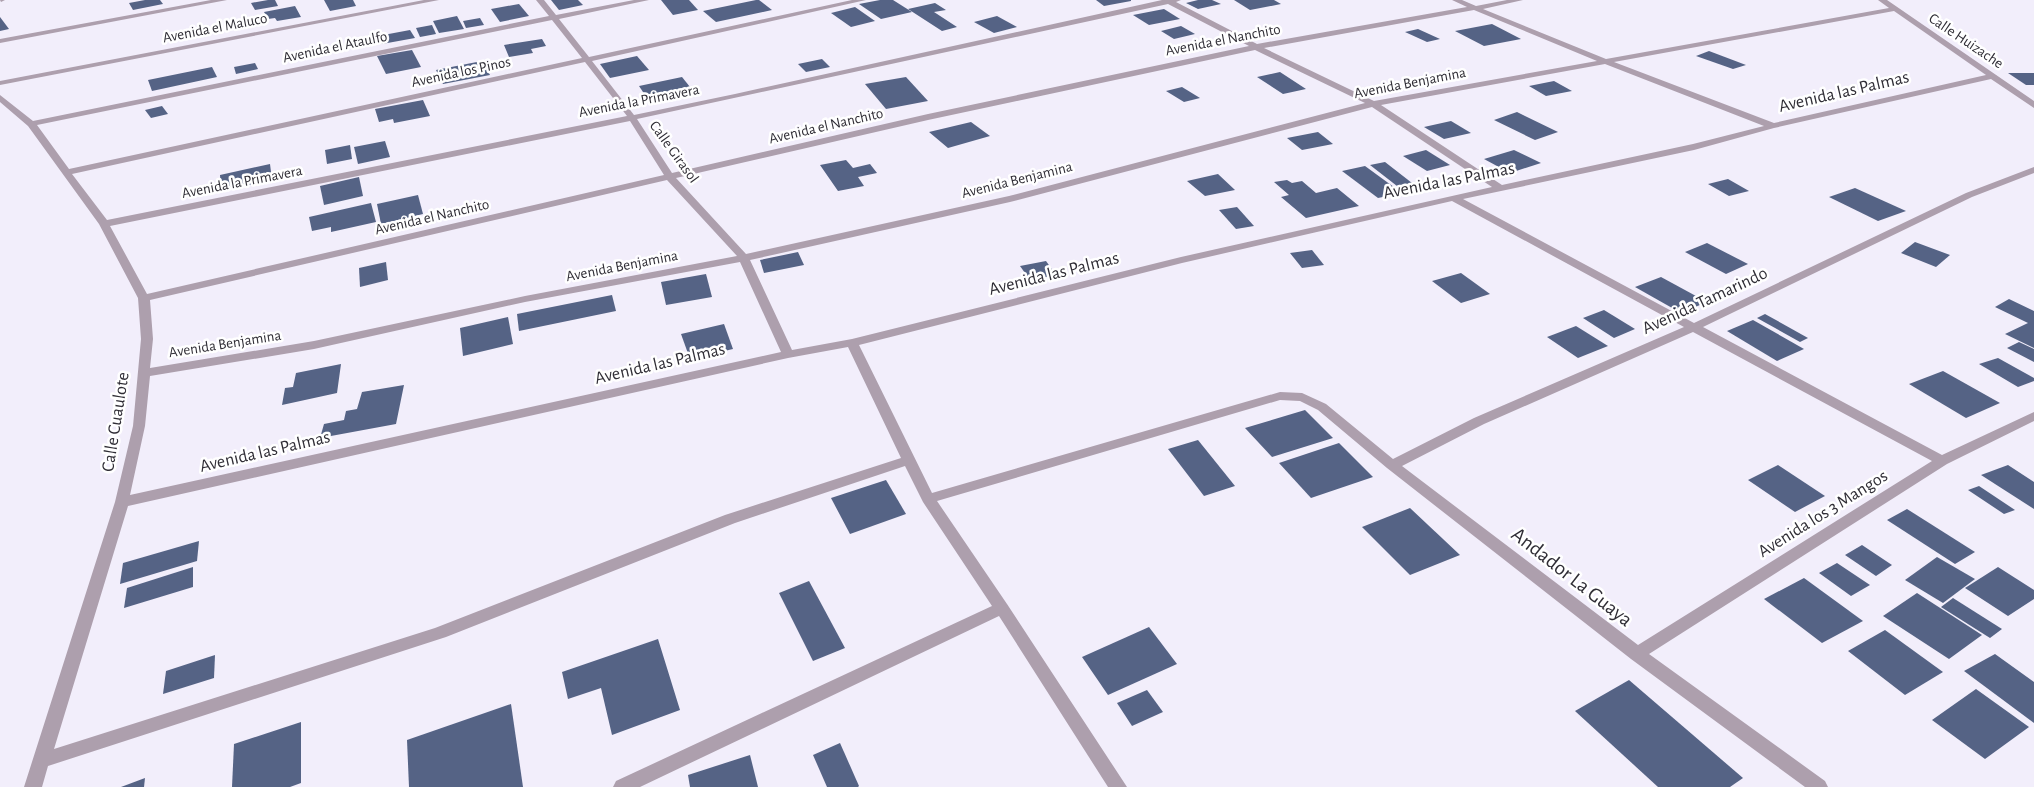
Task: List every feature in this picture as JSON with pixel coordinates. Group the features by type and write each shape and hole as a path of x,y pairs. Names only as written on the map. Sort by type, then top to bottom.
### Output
{"street":[{"path":"0,41 224,0"},
{"name":"Avenida el Maluco","path":"0,83 434,0"},
{"name":"Calle Girasol","path":"540,0 552,18 588,59 631,116 669,176 744,258 788,354"},
{"name":"Avenida el Ataulfo","path":"31,124 645,0"},
{"name":"Avenida los Pinos","path":"67,172 862,0"},
{"path":"1171,0 1256,47 1373,104 1502,189"},
{"name":"Avenida la Primavera","path":"104,224 631,116 736,97 1171,0"},
{"path":"1456,0 1606,62 1773,126"},
{"name":"Avenida el Nanchito","path":"144,298 928,116 1256,47 1520,0"},
{"name":"Calle Huizache","path":"1882,0 2034,105"},
{"name":"Avenida Benjamina","path":"143,373 314,345 524,299 744,258 1010,198 1373,104 1895,9"},
{"name":"Avenida las Palmas","path":"122,502 788,354 852,343 1181,260 1383,213 1694,147 1773,126 1994,76"},
{"name":"Calle Cuaulote","path":"0,98 31,124 104,224 144,298 147,339 139,426 122,502 33,787"},
{"name":"Avenida Tamarindo","path":"1392,464 1479,421 1692,328 1969,195 2034,170"},
{"path":"1455,199 1942,461"},
{"path":"852,343 928,499 1002,608 1118,787"},
{"name":"Andador La Guaya","path":"928,499 1258,401 1280,396 1302,397 1322,407 1392,464 1637,654 1819,787"},
{"name":"Avenida los 3 Mangos","path":"1637,654 1942,461 2034,416"},
{"path":"40,761 440,634 730,519 909,460"},
{"path":"622,787 1002,608"}],"building":[{"path":"160,0 163,4 133,10 129,3"},
{"path":"275,0 278,6 255,10 251,3"},
{"path":"324,0 353,0 356,6 330,11"},
{"path":"551,0 578,0 583,5 559,10"},
{"path":"661,0 689,0 698,10 673,15"},
{"path":"759,0 772,10 716,22 703,11"},
{"path":"880,0 893,0 912,12 881,19 859,4"},
{"path":"1096,0 1131,0 1131,1 1104,6"},
{"path":"1198,0 1212,0 1221,4 1198,9 1186,3"},
{"path":"1234,0 1274,0 1281,4 1250,10"},
{"path":"935,3 946,10 934,12 957,27 942,31 908,9"},
{"path":"519,4 529,16 500,22 491,9"},
{"path":"295,6 301,17 277,21 275,18 268,19 264,12"},
{"path":"855,7 875,21 851,27 831,13"},
{"path":"1164,9 1180,19 1149,25 1133,15"},
{"path":"457,16 464,29 439,33 433,21"},
{"path":"997,16 1017,27 994,33 974,22"},
{"path":"0,17 9,29 0,31"},
{"path":"480,18 484,25 466,28 463,21"},
{"path":"1492,24 1521,39 1484,46 1455,31"},
{"path":"432,25 436,34 420,37 416,28"},
{"path":"1181,26 1195,34 1174,39 1161,31"},
{"path":"1418,29 1440,39 1427,42 1405,32"},
{"path":"410,30 415,38 382,44 378,36"},
{"path":"542,39 546,46 531,49 533,53 509,57 504,45"},
{"path":"1192,43 1201,50 1183,53 1174,47"},
{"path":"412,50 421,67 386,74 377,56"},
{"path":"1709,51 1746,65 1733,69 1696,56"},
{"path":"637,56 649,70 610,78 600,64"},
{"path":"822,59 830,67 806,72 798,64"},
{"path":"482,61 490,75 443,84 436,70"},
{"path":"255,63 258,69 236,74 234,67"},
{"path":"212,67 217,77 152,91 148,80"},
{"path":"1280,72 1306,89 1283,94 1257,77"},
{"path":"2008,73 2034,73 2034,85 2026,85"},
{"path":"682,77 694,92 649,101 639,86"},
{"path":"906,77 928,101 886,109 865,84"},
{"path":"1554,81 1572,91 1546,96 1529,86"},
{"path":"1182,87 1200,98 1184,102 1166,91"},
{"path":"423,100 430,116 394,123 393,119 379,122 375,109"},
{"path":"162,106 168,114 151,118 145,110"},
{"path":"1517,112 1558,132 1535,140 1494,120"},
{"path":"1451,121 1471,133 1444,139 1424,127"},
{"path":"971,122 990,136 948,148 929,132"},
{"path":"1318,132 1333,144 1302,150 1287,138"},
{"path":"385,141 390,157 358,164 354,147"},
{"path":"350,145 352,159 327,164 325,150"},
{"path":"1426,150 1450,165 1427,171 1403,156"},
{"path":"1514,150 1541,163 1510,173 1484,159"},
{"path":"846,160 853,168 870,164 877,173 858,177 864,186 838,191 820,165"},
{"path":"1385,162 1412,183 1397,186 1370,165"},
{"path":"270,164 272,180 221,191 220,175"},
{"path":"1365,166 1402,193 1378,198 1342,171"},
{"path":"1218,174 1235,190 1205,196 1187,181"},
{"path":"359,177 363,196 324,205 320,186"},
{"path":"1728,179 1749,191 1729,196 1708,184"},
{"path":"1287,180 1292,183 1302,181 1316,193 1337,188 1359,206 1306,218 1281,197 1289,195 1274,182"},
{"path":"1855,188 1906,211 1878,221 1829,197"},
{"path":"418,195 423,214 381,224 377,204"},
{"path":"371,203 376,222 331,232 331,227 312,231 309,217"},
{"path":"1237,207 1254,226 1236,229 1219,210"},
{"path":"1915,242 1950,255 1936,267 1901,253"},
{"path":"1707,243 1748,264 1726,274 1685,252"},
{"path":"1312,250 1324,265 1302,268 1290,253"},
{"path":"798,252 804,265 764,273 760,260"},
{"path":"1046,261 1056,275 1030,280 1020,266"},
{"path":"386,262 388,280 360,287 359,268"},
{"path":"1461,273 1490,294 1461,303 1432,281"},
{"path":"706,274 712,297 666,305 661,282"},
{"path":"1661,277 1707,302 1681,313 1635,287"},
{"path":"612,295 616,311 519,331 517,314"},
{"path":"2009,299 2034,311 2034,348 2005,334 2028,323 1995,307"},
{"path":"1604,310 1635,329 1614,338 1583,318"},
{"path":"1765,314 1808,338 1800,342 1757,318"},
{"path":"508,317 513,344 463,356 460,328"},
{"path":"1753,320 1804,349 1777,361 1727,331"},
{"path":"724,324 733,349 690,359 681,334"},
{"path":"1576,326 1608,346 1578,358 1547,337"},
{"path":"2019,342 2034,349 2034,362 2007,348"},
{"path":"1998,358 2034,378 2034,381 2018,387 1979,364"},
{"path":"341,364 337,393 282,405 285,388 293,387 296,373"},
{"path":"1943,371 2000,403 1966,418 1909,384"},
{"path":"404,385 396,424 320,438 324,424 344,420 346,411 357,409 362,392"},
{"path":"1305,410 1333,438 1272,457 1245,428"},
{"path":"1198,440 1235,486 1204,496 1168,449"},
{"path":"1339,443 1373,477 1311,498 1279,463"},
{"path":"1778,465 1825,496 1795,512 1748,480"},
{"path":"2008,465 2034,482 2034,509 1981,475"},
{"path":"886,480 906,514 850,534 831,498"},
{"path":"1979,486 2015,510 2004,514 1968,490"},
{"path":"1410,508 1460,555 1410,575 1362,527"},
{"path":"1907,509 1975,552 1955,564 1887,520"},
{"path":"199,541 197,561 120,584 123,563"},
{"path":"1862,545 1892,565 1876,576 1845,555"},
{"path":"1937,557 1975,579 1943,603 1905,580"},
{"path":"1837,563 1870,585 1851,596 1819,573"},
{"path":"193,567 193,587 124,608 127,588"},
{"path":"1998,567 2034,590 2034,599 2008,616 1965,588"},
{"path":"1804,578 1863,621 1822,643 1764,599"},
{"path":"809,581 845,648 813,661 779,593"},
{"path":"1917,593 1982,635 1949,659 1883,616"},
{"path":"1953,598 2002,629 1990,638 1941,607"},
{"path":"1149,627 1177,664 1108,695 1082,657"},
{"path":"1885,630 1943,672 1905,695 1848,651"},
{"path":"658,639 680,710 612,735 601,688 568,699 562,672"},
{"path":"1995,654 2034,682 2034,723 1964,671"},
{"path":"215,655 214,678 163,694 166,671"},
{"path":"1629,680 1743,778 1730,787 1658,787 1575,711"},
{"path":"1976,689 2029,727 1985,759 1932,720"},
{"path":"1147,690 1163,712 1132,726 1117,703"},
{"path":"511,704 523,787 409,787 407,740"},
{"path":"301,722 301,783 290,787 232,787 234,744"},
{"path":"840,743 858,787 827,787 813,755"},
{"path":"750,755 758,787 690,787 688,775"},
{"path":"145,778 144,787 121,787"}]}
